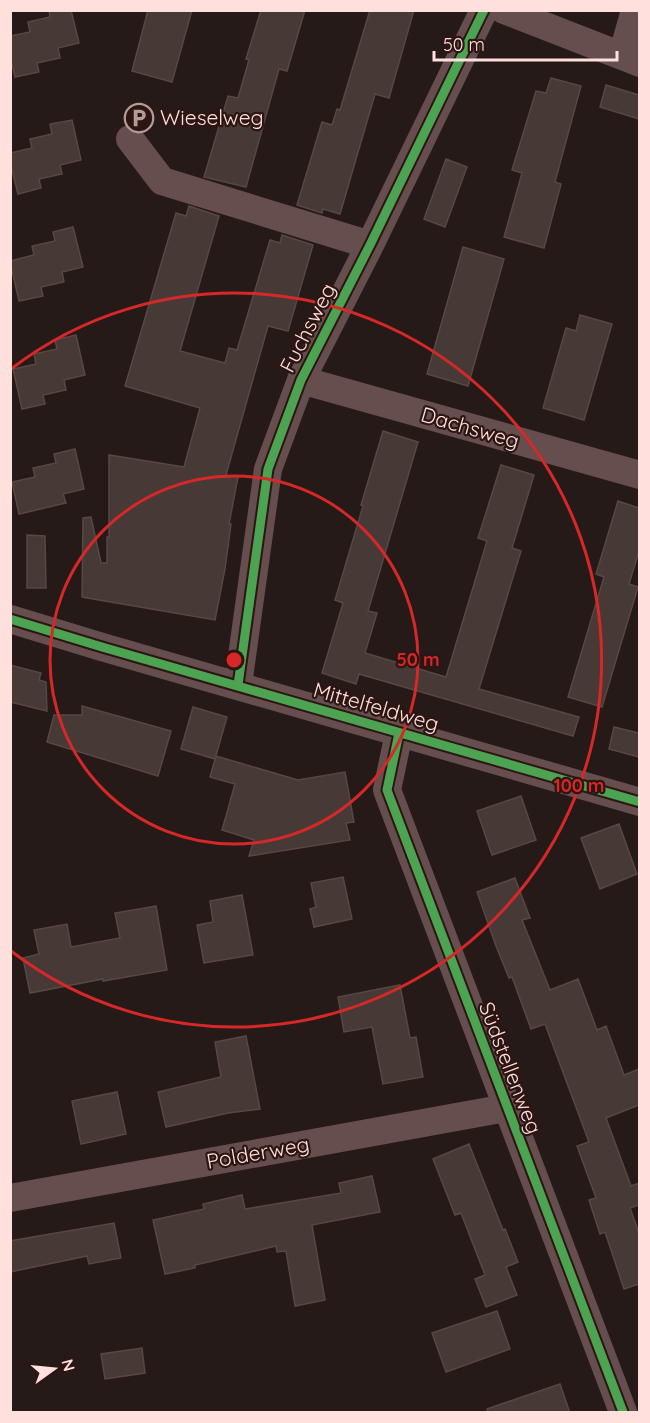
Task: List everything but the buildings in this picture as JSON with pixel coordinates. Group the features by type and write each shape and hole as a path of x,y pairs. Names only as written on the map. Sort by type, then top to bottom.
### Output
{"street":[{"name":"Fuchsweg","path":"238,685 267,469 301,380 484,10"},
{"path":"504,10 631,60 635,10"},
{"path":"130,139 162,181 370,244"},
{"name":"Dachsweg","path":"301,380 639,475"},
{"name":"Mittelfeldweg","path":"10,619 639,802"},
{"name":"Südstellenweg","path":"399,733 387,790 623,1413"},
{"name":"Polderweg","path":"10,1198 506,1108"}],"cycle path":[{"path":"238,685 268,469 301,380 370,245 484,10"},
{"path":"10,619 640,802"},
{"path":"399,733 387,790 623,1412"}],"place":[{"name":"Wieselweg","path":"139,118"}]}
